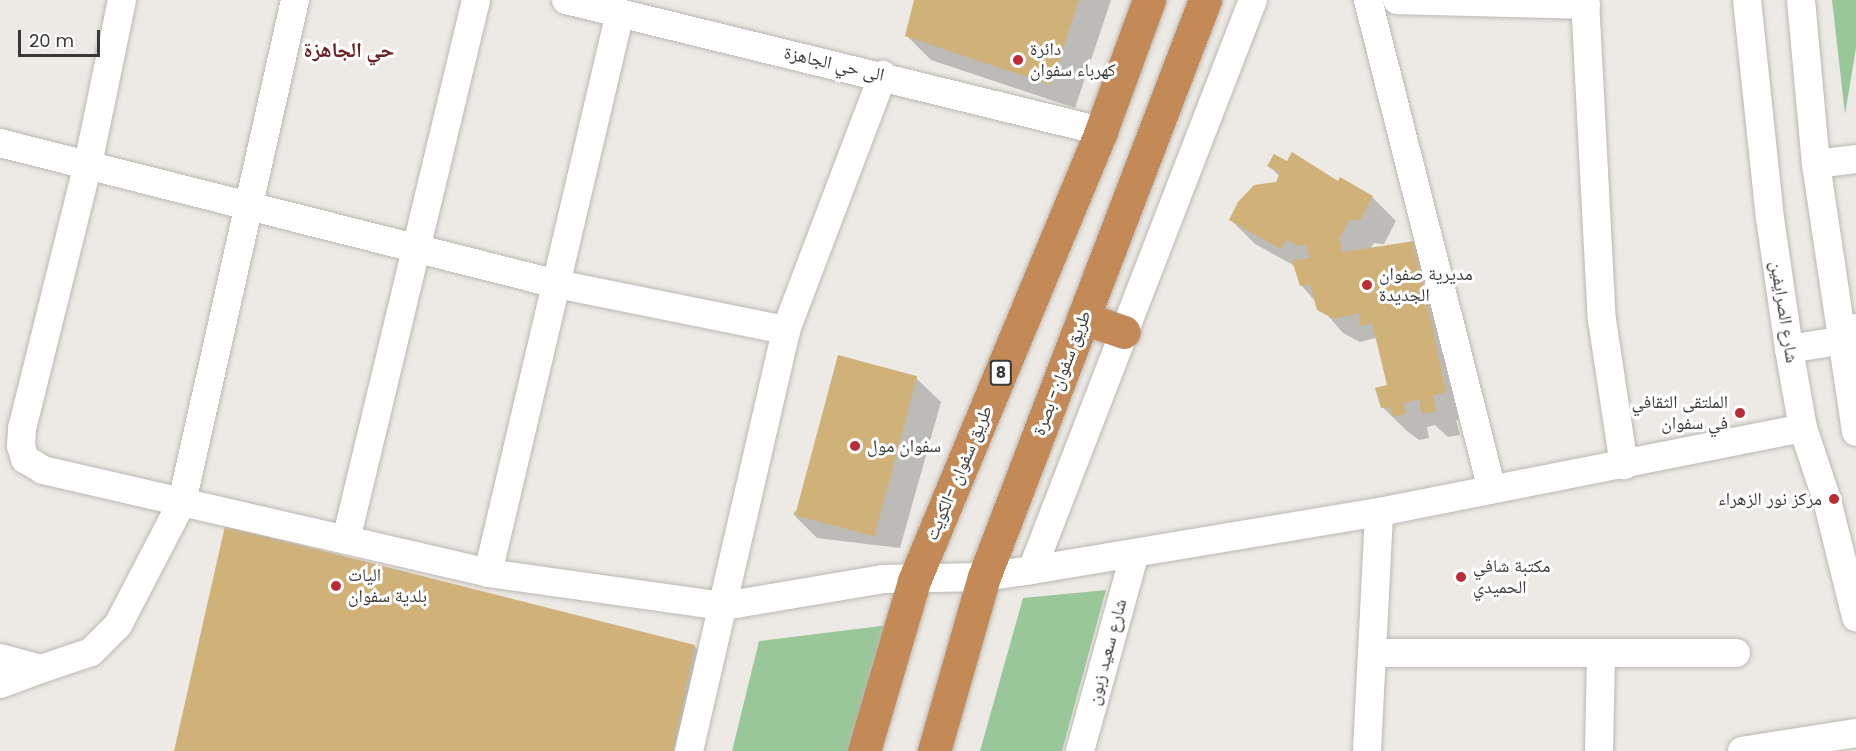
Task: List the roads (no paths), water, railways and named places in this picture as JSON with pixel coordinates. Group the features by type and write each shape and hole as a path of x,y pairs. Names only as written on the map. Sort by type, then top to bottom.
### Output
{"highway":[{"name":"طريق سفوان -الكويت","path":"864,751 915,581 1101,131 1149,0"},
{"name":"طريق سفوان- بصرة","path":"934,751 984,578 1205,0"},
{"path":"1083,318 1124,332"}],"street":[{"path":"122,0 88,164 21,446 25,459 43,470 488,573 724,606 883,579 915,581 984,578 1379,512 1803,428"},
{"path":"0,684 91,652 118,625 182,502 295,0"},
{"path":"346,540 476,0"},
{"name":"الى حي الجاهزة","path":"566,0 882,75 1101,131"},
{"path":"1032,570 1252,0"},
{"path":"1368,0 1492,490"},
{"path":"1397,0 1586,3 1602,320 1624,465"},
{"name":"شارع الصرايفين","path":"1747,0 1770,218 1803,428 1827,500 1856,614"},
{"path":"1801,0 1816,164 1850,334 1856,432"},
{"path":"488,573 620,13"},
{"path":"689,751 786,330 882,75"},
{"path":"0,143 88,164 248,208 417,247 556,284 786,330"},
{"path":"1816,164 1856,159"},
{"path":"1789,349 1850,334"},
{"path":"1368,751 1379,512"},
{"name":"شارع سعيد زبون","path":"1080,751 1135,553"},
{"path":"1372,653 1736,653"},
{"path":"1599,751 1601,653"},
{"path":"0,658 40,669"},
{"path":"1742,751 1856,733"}],"place":[{"name":"دائرة كهرباء سفوان","path":"1018,60"},
{"name":"مديرية صفوان الجديدة","path":"1367,285"},
{"name":"الملتقى الثقافي في سفوان","path":"1740,413"},
{"name":"سفوان مول","path":"855,446"},
{"name":"مركز نور الزهراء","path":"1834,499"},
{"name":"مكتبة شافي الحميدي","path":"1461,577"},
{"name":"اليات بلدية سفوان","path":"336,586"}],"district":[{"name":"حي الجاهزة","path":"349,50"}]}
